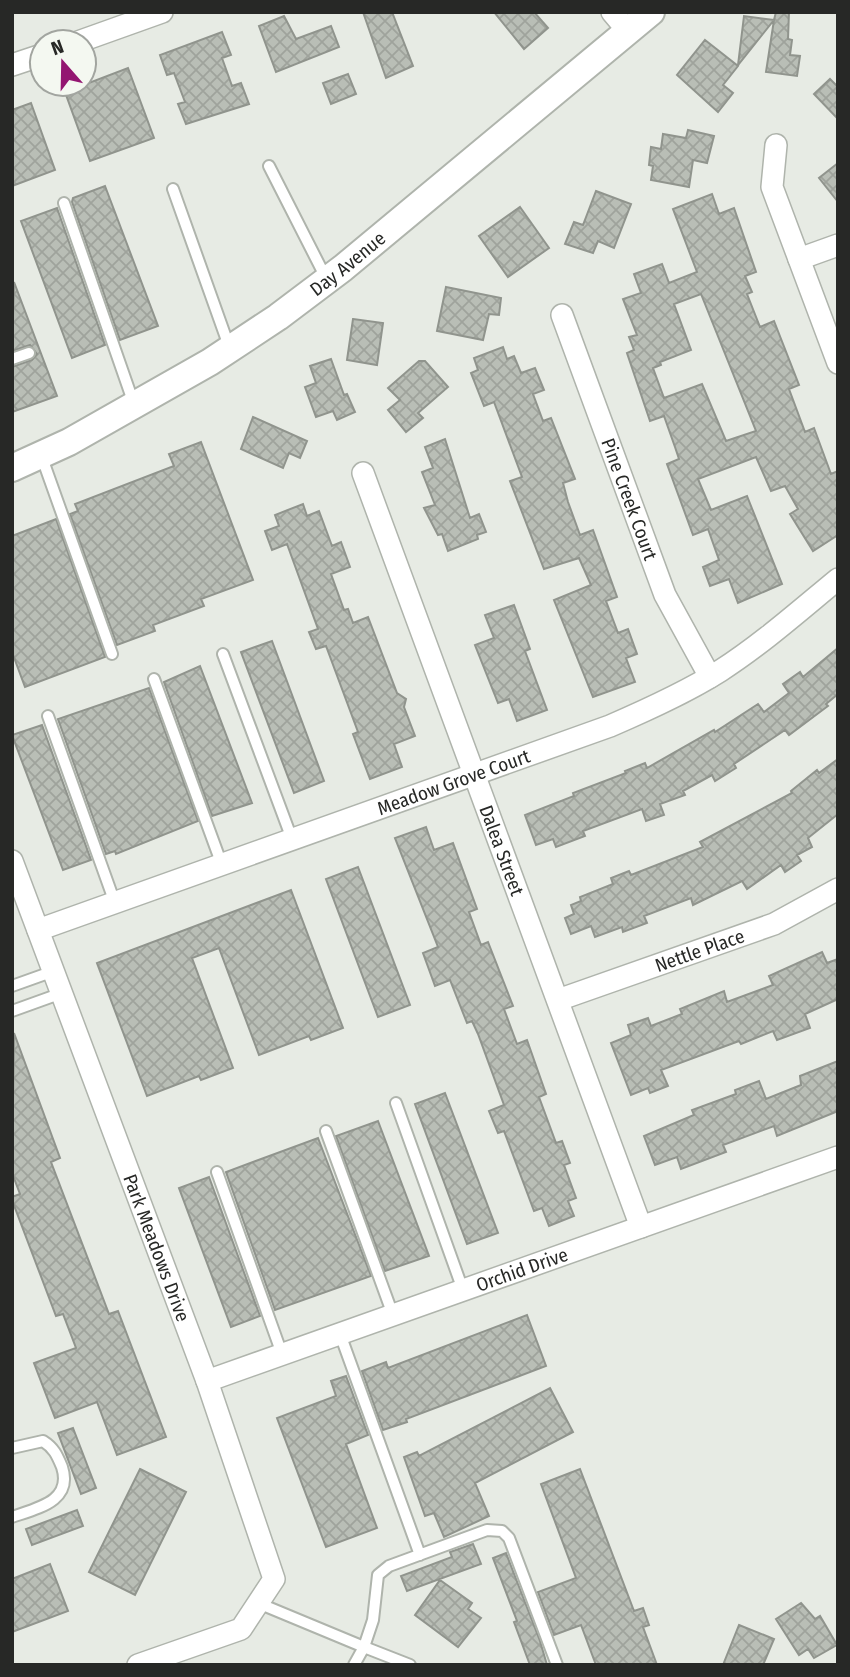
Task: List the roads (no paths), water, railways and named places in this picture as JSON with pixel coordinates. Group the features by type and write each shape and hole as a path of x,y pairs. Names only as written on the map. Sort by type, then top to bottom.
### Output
{"street":[{"path":"98,35 162,12"},
{"name":"Day Avenue","path":"12,468 41,455 230,349 327,280 620,22 651,12"},
{"path":"776,145 772,187 838,363"},
{"path":"799,259 838,245"},
{"name":"Pine Creek Court","path":"562,315 665,595 710,677"},
{"name":"Dalea Street","path":"363,472 641,1227"},
{"name":"Meadow Grove Court","path":"38,930 610,726 658,705 710,677 762,642 838,579"},
{"name":"Park Meadows Drive","path":"12,861 206,1381 274,1579 241,1629 138,1665"},
{"name":"Nettle Place","path":"558,1000 774,923 838,889"},
{"name":"Orchid Drive","path":"206,1381 838,1157"}],"lane":[{"path":"269,166 327,280"},
{"path":"173,189 230,349"},
{"path":"64,203 134,404"},
{"path":"12,359 29,353"},
{"path":"41,455 112,654"},
{"path":"223,654 292,839"},
{"path":"154,679 222,864"},
{"path":"48,716 115,902"},
{"path":"12,986 54,971"},
{"path":"12,1011 62,993"},
{"path":"396,1104 463,1290"},
{"path":"326,1132 393,1315"},
{"path":"217,1172 282,1354"},
{"path":"340,1334 420,1555"},
{"path":"12,1447 43,1441 54,1448 63,1469 65,1487 59,1496 46,1505 12,1517"},
{"path":"354,1665 364,1647 373,1620 379,1575 389,1566 487,1530 502,1531 514,1549 557,1665"},
{"path":"258,1603 410,1665"}]}
